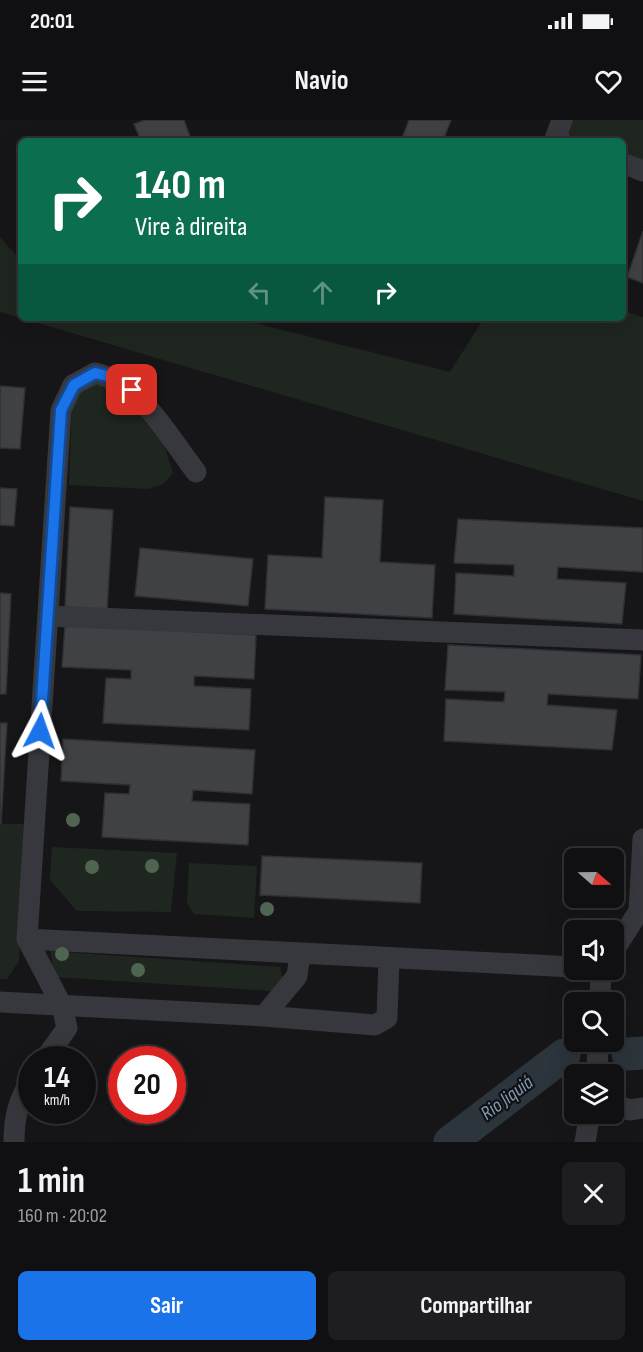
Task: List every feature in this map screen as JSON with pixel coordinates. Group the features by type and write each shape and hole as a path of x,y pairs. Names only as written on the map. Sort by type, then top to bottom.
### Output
{"lane":[{"path":"555,138 562,120"},
{"path":"626,165 643,171"},
{"path":"54,1046 67,1028 62,1006 27,939 61,410 74,385 95,373 111,377 132,390 196,472"},
{"path":"48,616 643,640"},
{"path":"624,934 639,911 643,839"},
{"path":"27,939 564,967"},
{"path":"264,1016 297,976 300,953"},
{"path":"0,1002 264,1016 375,1025 387,1018 389,958"},
{"path":"14,1142 14,1118 18,1105"},
{"path":"624,1108 630,1110 643,1108"},
{"path":"585,1142 588,1124"}],"shaded area":[{"path":"562,120 643,120 643,171 626,164 626,138 561,138"},
{"path":"0,237 18,258 18,317 0,312"},
{"path":"626,312 643,317 643,501 31,321 247,321 450,372 482,321 626,321"},
{"path":"99,381 118,389 164,445 173,473 163,484 148,489 69,485 72,401 80,388"},
{"path":"0,824 25,824 19,961 7,979 0,979"},
{"path":"52,847 177,853 171,912 77,911 50,880"},
{"path":"189,863 257,866 254,918 194,914 187,903"},
{"path":"50,951 280,967 285,992 55,977"}],"building":[{"path":"145,120 184,120 191,138 140,138 134,124"},
{"path":"409,120 451,120 444,138 402,138"},
{"path":"643,231 643,283 627,277"},
{"path":"0,386 25,388 20,449 0,448"},
{"path":"0,488 17,489 14,526 0,525"},
{"path":"325,497 383,500 380,562 435,565 432,618 265,609 268,555 322,558"},
{"path":"70,507 113,510 107,611 65,608"},
{"path":"458,519 643,528 643,572 558,567 557,579 626,583 622,624 454,614 456,573 514,576 514,565 454,563"},
{"path":"140,548 253,559 248,606 135,596"},
{"path":"0,593 11,594 6,694 0,694"},
{"path":"65,625 256,635 254,679 194,676 194,686 251,689 249,730 103,723 106,678 131,679 131,670 62,667"},
{"path":"448,645 641,655 638,699 548,694 547,705 617,710 612,750 444,741 446,699 504,702 505,692 445,690"},
{"path":"0,723 7,723 1,824 0,824"},
{"path":"63,739 255,750 252,794 193,790 192,801 250,804 248,845 102,837 105,793 129,794 130,785 61,781"},
{"path":"262,856 422,863 420,903 260,895"}],"waterway":[{"name":"Rio Jiquiá","path":"628,1054 643,1053"},
{"name":"Rio Jiquiá","path":"450,1142 564,1055"}],"route":[{"path":"40,731 61,410 74,385 95,373 111,377 132,390"}]}
